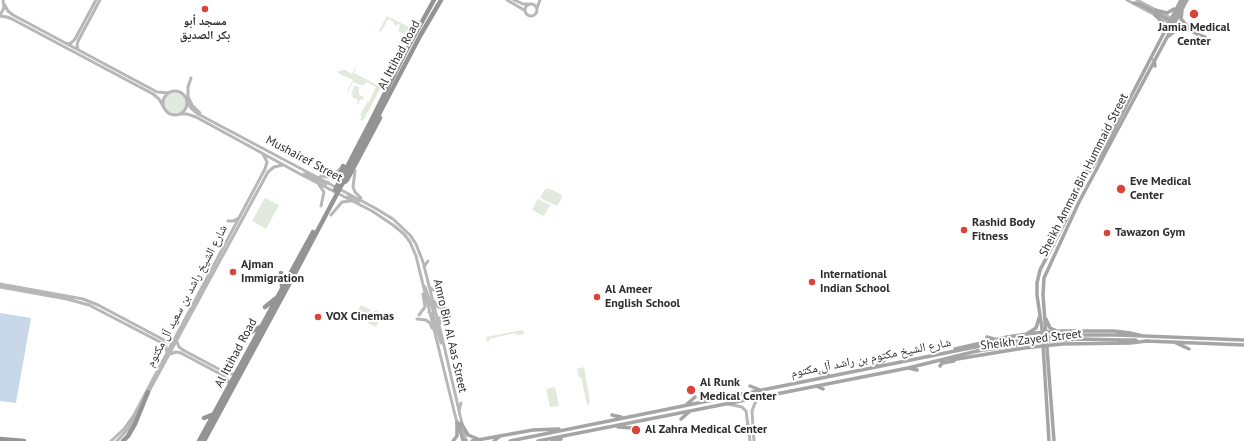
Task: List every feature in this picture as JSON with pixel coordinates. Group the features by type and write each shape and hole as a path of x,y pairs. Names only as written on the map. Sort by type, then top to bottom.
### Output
{"highway":[{"name":"Al Ittihad Road","path":"374,120 407,49 434,0"},
{"name":"Al Ittihad Road","path":"374,120 385,103 420,36 441,0"},
{"path":"343,166 339,178 340,181 343,182 348,179 375,128 385,103"},
{"path":"292,276 374,120"},
{"path":"281,273 282,288"},
{"name":"Al Ittihad Road","path":"204,441 214,414 282,288 292,276"},
{"name":"Al Ittihad Road","path":"199,441 212,422 243,367 292,276"},
{"path":"265,307 277,298"},
{"path":"251,332 262,326"},
{"path":"123,441 131,431 147,399 148,392"},
{"path":"204,418 214,414"},
{"path":"0,439 24,441"}],"main road":[{"path":"79,50 77,48 77,42 96,0"},
{"path":"68,44 74,41 100,0"},
{"path":"507,0 524,10 527,15 532,16 536,14 540,0"},
{"path":"514,0 523,4 530,4 537,8"},
{"path":"524,10 536,0"},
{"path":"1127,0 1155,15 1172,21"},
{"path":"1157,54 1182,0"},
{"name":"Sheikh Ammar Bin Hummaid Street","path":"1044,338 1039,313 1038,297 1038,279 1040,270 1068,215 1082,181 1100,156 1117,123 1154,60 1166,38 1178,5 1182,0"},
{"name":"Sheikh Ammar Bin Hummaid Street","path":"1139,85 1144,70 1163,34 1187,0"},
{"path":"3,1 4,10 0,16 12,19 97,62 157,92 169,93 174,91 181,93 187,100 186,108 181,114 174,116 170,115 164,110 156,95 97,62 79,50 11,14 3,1"},
{"path":"1139,1 1172,21"},
{"path":"1134,3 1139,4 1200,36 1205,37"},
{"path":"1155,10 1169,13 1178,5"},
{"path":"1183,7 1181,19 1188,27"},
{"path":"1155,15 1163,24 1163,34"},
{"path":"1166,38 1176,30 1185,31"},
{"path":"1151,48 1156,47"},
{"path":"1154,60 1156,66"},
{"path":"1139,72 1144,70"},
{"path":"191,78 188,90 189,100 194,108 206,118"},
{"path":"1135,80 1139,85 1147,82"},
{"path":"163,106 163,100 169,93"},
{"path":"1128,95 1132,109"},
{"name":"Mushairef Street","path":"187,100 193,110 206,118 320,178 348,199 372,211 393,225 404,234 410,242"},
{"name":"Sheikh Ammar Bin Hummaid Street","path":"1049,441 1043,281 1079,202 1115,135 1130,101"},
{"name":"Mushairef Street","path":"181,114 194,115 329,190 344,189 393,219 412,238"},
{"path":"1110,129 1117,123"},
{"path":"1115,135 1121,131"},
{"name":"شارع الشيخ راشد بن سعيد آل مكتوم","path":"117,441 131,424 173,341 266,167 266,160 263,153"},
{"path":"1099,164 1099,173"},
{"name":"شارع الشيخ راشد بن سعيد آل مكتوم","path":"111,441 131,420 168,353 177,341 268,172 274,166 285,166"},
{"path":"320,178 321,176 332,176 343,166"},
{"path":"1083,173 1090,169"},
{"path":"355,171 353,185 355,192 372,204 375,208"},
{"path":"302,175 308,175 336,189"},
{"path":"302,175 323,189 324,195 322,206"},
{"path":"1074,199 1082,186 1084,187 1081,198"},
{"path":"348,199 350,196 375,208"},
{"path":"331,215 342,202 348,201 357,203"},
{"path":"1079,202 1079,211"},
{"path":"1067,205 1068,215"},
{"path":"228,221 236,220 240,216"},
{"path":"231,241 236,228 235,225"},
{"path":"1054,235 1060,231"},
{"name":"Amro Bin Al Aas Street","path":"412,238 416,244 424,267 452,374 459,422"},
{"name":"Amro Bin Al Aas Street","path":"410,242 416,256 429,312 459,422"},
{"path":"1052,246 1052,250 1046,262 1047,263 1050,262 1055,249 1057,248"},
{"path":"1046,249 1046,256"},
{"path":"424,267 428,261"},
{"path":"422,282 424,284 432,312 436,314"},
{"path":"0,284 83,299 156,337 166,341 173,341"},
{"path":"0,287 34,291"},
{"path":"419,315 425,306 422,290 423,287"},
{"path":"429,287 435,291"},
{"path":"430,294 437,305 447,310 440,318 443,334 442,337"},
{"path":"1034,302 1038,297"},
{"path":"429,312 433,315 441,342 444,346"},
{"path":"1018,336 1031,332 1036,328 1038,325 1039,313"},
{"path":"1044,314 1050,328 1061,331"},
{"path":"417,319 426,320 436,338"},
{"name":"Sheikh Zayed Street","path":"942,360 974,357 1024,348 1054,332 1061,331 1120,331 1143,336"},
{"name":"Sheikh Zayed Street","path":"942,354 968,345 1028,334 1044,338 1054,346 1062,344 1130,343 1147,341"},
{"name":"شارع الشيخ مكتوم بن راشد آل مكتوم","path":"510,441 975,347 1045,337 1083,335 1119,338"},
{"path":"1119,338 1143,336 1244,340"},
{"path":"156,337 164,344 168,353 184,352 222,372 230,385"},
{"path":"987,337 996,340"},
{"path":"1024,348 1038,344 1044,338 1048,343 1062,344"},
{"path":"1119,338 1147,341 1244,345"},
{"name":"شارع الشيخ مكتوم بن راشد آل مكتوم","path":"538,441 908,368 977,352 1046,341 1119,338"},
{"path":"177,341 179,347 184,352 200,363 214,370 236,374"},
{"path":"1173,342 1188,349"},
{"path":"1098,343 1105,346"},
{"path":"1017,349 1036,349 1045,358 1049,350 1054,346"},
{"path":"940,366 944,363 974,357"},
{"path":"872,368 880,364 886,358"},
{"name":"Sheikh Ammar Bin Hummaid Street","path":"1045,358 1054,441"},
{"path":"200,363 202,367"},
{"path":"908,368 917,370"},
{"path":"210,371 214,370"},
{"path":"817,372 831,376"},
{"path":"844,384 846,381 854,378"},
{"path":"750,386 763,390"},
{"path":"814,386 823,389"},
{"path":"754,441 752,411 756,401 762,396"},
{"path":"685,406 695,397"},
{"path":"458,413 461,403"},
{"path":"727,403 742,407 748,414"},
{"path":"750,441 748,408 752,411"},
{"path":"680,419 691,411"},
{"path":"612,415 624,417"},
{"path":"745,430 748,421"},
{"path":"459,422 465,432 480,440"},
{"path":"459,422 464,441"},
{"path":"453,441 457,436 459,422"},
{"path":"613,426 633,428"},
{"path":"472,441 533,430 570,429"},
{"path":"753,429 757,436"},
{"path":"552,441 582,433"},
{"path":"494,441 501,436"},
{"path":"0,439 7,441"}],"shaded area":[{"path":"387,16 411,28 408,33 410,34 413,30 414,31 410,37 398,31 400,25 398,24 397,26 393,24 394,22 388,19 381,32 379,31"},
{"path":"355,68 354,73 381,87 363,121 360,120 362,116 360,115 367,102 360,99 359,104 357,103 358,100 352,97 353,94 351,93 355,85 359,87 359,95 364,97 363,100 369,102 376,87 366,82 364,85 360,85 353,82 348,92 347,91 353,80 338,73 338,71 345,70 352,74"},
{"path":"175,92 183,95 186,103 183,111 175,114 167,111 164,103 167,95"},
{"path":"548,188 561,194 562,198 557,206 540,198 545,189 546,190"},
{"path":"265,198 279,205 266,229 252,221"},
{"path":"538,199 550,205 544,216 532,210"},
{"path":"361,305 371,310 369,315 362,312 368,315 366,320 360,317 361,314 357,312"},
{"path":"375,310 383,314 376,327 368,323"},
{"path":"523,330 524,334 516,335 515,333 489,339 487,342 486,337"},
{"path":"584,367 590,402 587,405 581,377 579,378 577,369"},
{"path":"555,387 559,406 550,407 546,389"}],"water":[{"path":"0,313 31,318 16,403 0,401"}],"place":[{"name":"مسجد أبو بكر الصديق","path":"205,9"},
{"name":"Jamia Medical Center","path":"1194,14"},
{"name":"Eve Medical Center","path":"1121,189"},
{"name":"Rashid Body Fitness","path":"964,230"},
{"name":"Tawazon Gym","path":"1107,233"},
{"name":"Ajman Immigration","path":"233,272"},
{"name":"International Indian School","path":"812,282"},
{"name":"Al Ameer English School","path":"597,297"},
{"name":"VOX Cinemas","path":"318,317"},
{"name":"Al Runk Medical Center","path":"691,390"},
{"name":"Al Zahra Medical Center","path":"636,430"}]}
